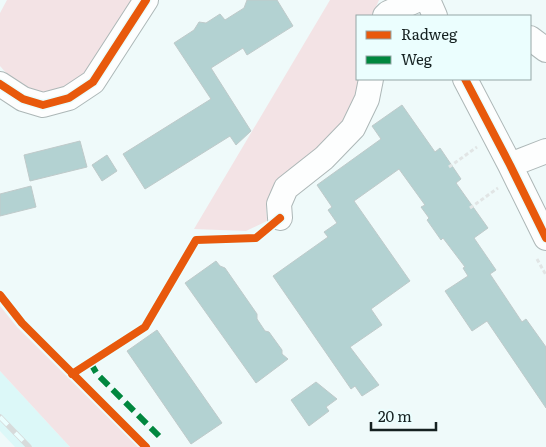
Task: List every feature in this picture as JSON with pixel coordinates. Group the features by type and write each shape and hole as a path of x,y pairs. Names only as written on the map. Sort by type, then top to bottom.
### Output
{"street":[{"path":"0,84 22,99 43,105 69,98 93,82 146,0"},
{"path":"386,15 417,0"},
{"path":"428,0 435,15"},
{"path":"531,39 546,50"},
{"path":"280,218 279,204 286,188 324,158 353,128 367,99 371,80"},
{"path":"466,80 546,238"},
{"path":"510,165 546,151"}],"path":[{"path":"449,167 477,148"},
{"path":"470,208 498,188"}],"shaded area":[{"path":"7,0 133,0 87,74 65,87 40,93 15,83 0,66 0,13"},
{"path":"330,0 379,0 372,15 356,15 356,80 362,80 349,115 332,137 276,183 266,205 267,221 246,231 194,229"},
{"path":"0,306 17,327 138,447 70,447 0,371"},
{"path":"0,371 70,447 15,447 0,431"}],"building":[{"path":"247,0 277,0 293,26 247,55 243,48 211,68 251,131 236,145 230,136 145,189 123,154 211,99 174,43 194,30 199,22 206,23 220,14 225,20 244,8"},
{"path":"402,105 435,152 440,148 461,179 456,183 488,228 474,238 496,270 490,274 522,322 526,319 546,347 546,408 487,321 472,331 445,291 468,276 463,268 465,267 443,238 441,240 427,220 429,218 421,207 425,205 399,169 354,201 410,281 371,309 382,325 350,347 379,385 362,396 355,386 351,389 273,276 328,237 324,232 337,223 328,210 332,207 317,185 381,139 372,126"},
{"path":"80,141 87,167 30,181 24,155"},
{"path":"107,155 117,171 102,181 92,165"},
{"path":"31,186 36,207 0,216 0,194"},
{"path":"216,261 225,268 257,314 257,319 265,331 269,332 282,350 282,354 288,359 256,383 185,283"},
{"path":"157,330 222,423 191,444 127,351"},
{"path":"316,382 337,399 326,407 329,411 309,426 291,400"}],"railway":[{"path":"0,417 29,447"}],"marked path":[{"path":"90,362 97,374 159,436"}],"cycle path":[{"path":"0,84 23,99 43,105 69,98 93,82 146,0"},
{"path":"466,80 546,238"},
{"path":"72,374 145,327 196,240 256,238 280,218"},
{"path":"0,295 22,323 146,447"}]}
